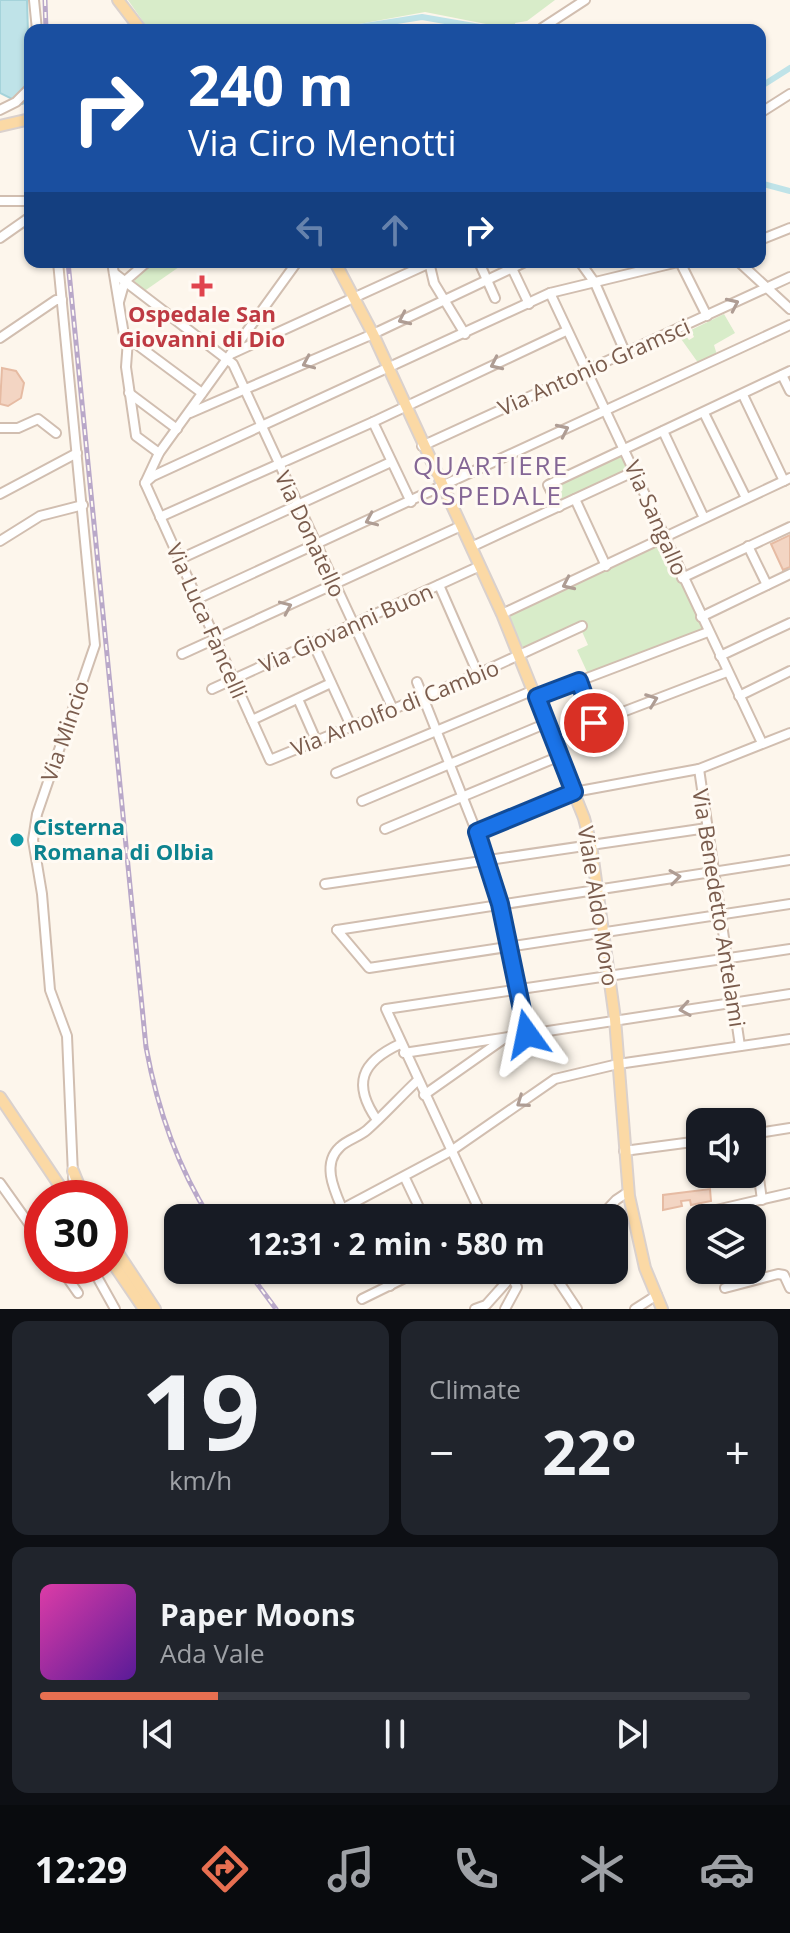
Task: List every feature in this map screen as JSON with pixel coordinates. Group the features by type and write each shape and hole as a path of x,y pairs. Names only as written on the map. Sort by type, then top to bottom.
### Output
{"main road":[{"path":"118,0 136,24"},
{"path":"0,126 24,120"},
{"name":"Viale Aldo Moro","path":"338,268 373,334 502,614 574,792 591,845 615,1019 628,1192 634,1229 662,1309"},
{"path":"0,1097 58,1180"},
{"path":"73,1171 77,1180"},
{"path":"128,1268 155,1309"},
{"path":"127,1284 144,1309"}],"street":[{"path":"34,0 36,24"},
{"path":"548,24 585,0"},
{"path":"0,110 24,94"},
{"path":"766,109 790,94"},
{"path":"0,201 24,201"},
{"path":"0,238 24,221"},
{"path":"766,238 790,228"},
{"name":"Via Mincio","path":"59,268 95,645 37,814 33,840 42,894 50,990 67,1036 72,1180"},
{"path":"113,268 124,335 202,393"},
{"path":"118,305 125,281 140,268"},
{"path":"145,483 159,453 293,268"},
{"path":"230,355 417,268"},
{"path":"431,268 434,283 465,334"},
{"path":"482,268 495,298"},
{"path":"190,413 373,334 506,268"},
{"path":"512,268 529,304"},
{"path":"584,268 595,283 625,352"},
{"path":"145,483 153,476 550,293 655,268"},
{"path":"682,268 707,316"},
{"path":"745,268 790,309"},
{"path":"114,273 230,355"},
{"name":"Via Antonio Gramsci","path":"422,446 790,277"},
{"name":"Via Sangallo","path":"550,293 762,743"},
{"path":"0,338 56,300 62,300"},
{"path":"197,599 790,325"},
{"path":"160,517 566,331"},
{"path":"243,337 247,346"},
{"path":"128,340 126,367 136,436 159,453"},
{"name":"Via Donatello","path":"230,355 244,392 393,709"},
{"path":"559,507 548,485 786,373 790,391"},
{"path":"129,393 177,429"},
{"path":"502,614 787,480 743,395"},
{"path":"704,413 746,498"},
{"path":"0,428 18,428 38,419 56,433"},
{"path":"373,422 411,502"},
{"path":"663,431 704,518"},
{"path":"0,494 77,453"},
{"path":"180,559 391,462"},
{"path":"471,547 633,472"},
{"name":"Via Luca Fancelli","path":"145,483 270,760"},
{"path":"575,499 606,566"},
{"path":"0,541 40,516 83,505"},
{"path":"182,654 461,526"},
{"path":"682,578 790,527"},
{"path":"748,546 767,585"},
{"name":"Via Giovanni Buon","path":"212,689 480,566"},
{"path":"701,617 790,574"},
{"path":"439,585 478,674"},
{"path":"720,656 790,623"},
{"name":"Via Arnolfo di Cambio","path":"270,760 520,656 582,626"},
{"path":"336,773 436,731 708,632"},
{"path":"313,643 351,726"},
{"path":"739,696 790,671"},
{"path":"579,681 594,723 727,672"},
{"path":"417,682 488,861 527,1034"},
{"path":"252,720 331,683"},
{"path":"298,699 316,740"},
{"path":"362,801 547,723"},
{"path":"477,832 574,792 699,769 790,733"},
{"path":"385,829 560,756"},
{"name":"Via Benedetto Antelami","path":"699,769 740,1046"},
{"path":"325,884 707,828"},
{"path":"790,860 337,930 369,968 790,904"},
{"path":"476,1204 386,1009 790,949"},
{"path":"404,1053 790,994"},
{"path":"424,1095 506,1037"},
{"path":"360,1204 451,1151 555,1079 618,1064 790,1039"},
{"path":"478,1040 483,1054"},
{"path":"377,1120 368,1107 361,1080 365,1069 400,1044"},
{"path":"341,1204 330,1174 334,1154 340,1146 364,1132 417,1081"},
{"path":"766,1132 790,1128"},
{"path":"624,1151 686,1143"},
{"path":"405,1178 417,1204"},
{"path":"0,1183 24,1217"},
{"path":"760,1188 762,1200"},
{"path":"612,1204 628,1192"},
{"path":"744,1204 790,1193"},
{"path":"725,1288 778,1274 784,1275 790,1288"},
{"path":"72,1284 78,1293"},
{"path":"101,1284 115,1309"},
{"path":"362,1299 394,1284"},
{"path":"475,1309 486,1305 502,1284"},
{"path":"505,1309 517,1287 515,1284"},
{"path":"560,1284 577,1309"},
{"path":"635,1309 657,1295"}],"green space":[{"path":"128,0 555,0 527,21 515,24 486,24 425,12 359,24 145,24"},
{"path":"146,268 178,268 143,292 135,286 135,278"},
{"path":"724,314 735,333 714,345 717,355 699,364 679,336 683,332 689,340 694,337 691,330"},
{"path":"622,454 630,470 560,504 551,486"},
{"path":"663,544 703,630 588,674 577,650 588,645 580,627 522,652 506,616"}],"water":[{"path":"0,0 27,0 24,103 0,93"}],"building":[{"path":"2,368 16,371 24,383 21,398 8,406 0,404"},
{"path":"790,535 790,567 783,570 771,544"},
{"path":"710,1189 711,1201 691,1204 690,1200 681,1201 682,1206 663,1210 663,1195"}],"waterway":[{"path":"378,24 422,17 462,24"},
{"path":"766,83 790,68"},
{"path":"766,185 790,191"}],"railway":[{"path":"45,0 46,24"},
{"path":"69,268 146,1047 170,1136 202,1204"},
{"path":"257,1284 276,1309"}],"place":[{"name":"Ospedale San Giovanni di Dio","path":"202,286"},
{"name":"Cisterna Romana di Olbia","path":"17,840"}],"district":[{"name":"QUARTIERE OSPEDALE","path":"491,481"}],"route":[{"path":"527,1034 500,904 477,832 574,792 537,697 579,681 594,723"}]}
